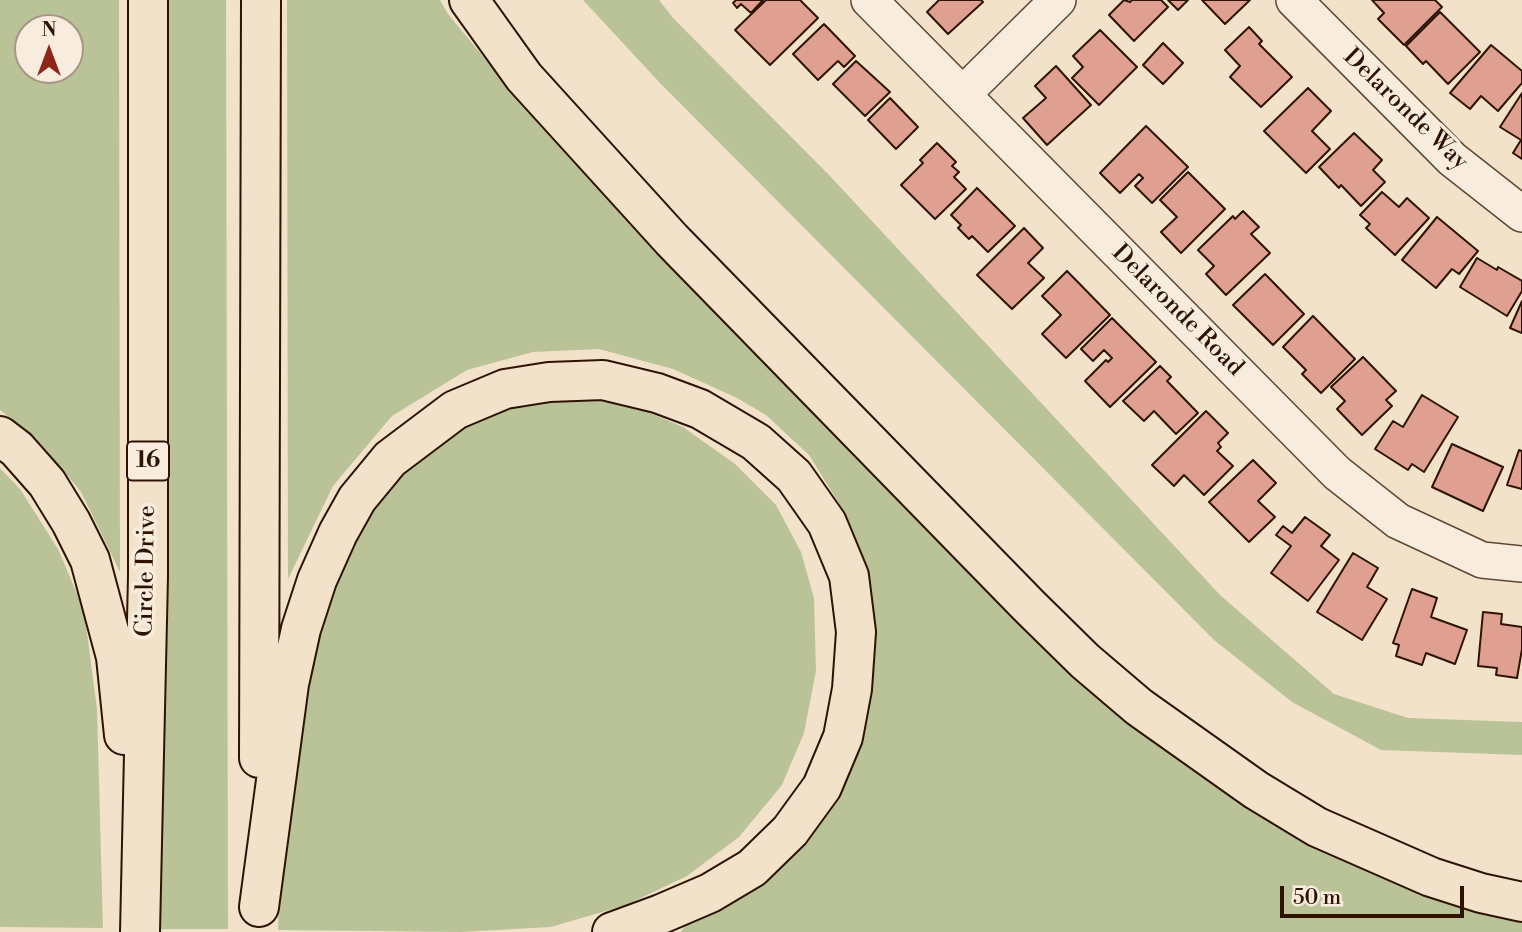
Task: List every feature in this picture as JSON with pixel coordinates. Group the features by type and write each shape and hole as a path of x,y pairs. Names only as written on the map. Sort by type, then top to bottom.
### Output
{"highway":[{"name":"Circle Drive","path":"140,927 148,576 148,0"},
{"path":"260,920 261,0"},
{"path":"469,0 524,77 672,240 1019,597 1085,661 1139,707 1256,790 1317,827 1431,877 1481,893 1522,902"},
{"path":"260,920 289,684 300,629 317,580 338,533 358,499 390,459 455,410 505,389 549,382 603,380 657,393 700,409 756,442 794,477 827,523 849,576 856,632 852,689 843,737 822,787 790,831 752,868 710,893 661,915 612,932"},
{"path":"0,436 17,449 53,492 90,560 103,604 116,657 129,775 140,927"}],"street":[{"name":"Delaronde Road","path":"869,0 1336,473 1398,521 1482,560 1522,564"},
{"path":"963,94 1058,0"},
{"name":"Delaronde Way","path":"1293,0 1452,159 1522,214"}],"green space":[{"path":"0,0 119,0 120,572 81,492 36,438 0,410"},
{"path":"156,0 226,0 228,929 151,929"},
{"path":"287,0 440,0 448,14 534,118 817,412 1109,704 1190,769 1269,821 1351,862 1522,917 1522,932 681,932 689,919 853,759 869,708 876,645 868,572 845,513 809,455 766,415 737,398 673,369 599,349 533,352 467,370 392,416 333,486 288,579"},
{"path":"583,0 659,0 673,18 830,176 1220,595 1334,694 1408,718 1522,722 1522,755 1381,750 1292,702 1214,640 659,82"},
{"path":"553,398 625,402 683,427 735,464 776,505 801,552 814,598 816,671 804,733 782,785 739,837 687,876 626,905 551,927 461,932 278,930 280,863 290,763 329,578 376,501 423,452 495,410"},
{"path":"0,468 20,489 58,549 84,610 97,709 103,928 0,927"}],"building":[{"path":"736,0 763,0 751,13 741,4 737,8 733,3"},
{"path":"766,0 800,0 818,18 770,65 735,30"},
{"path":"939,0 983,2 948,34 927,12"},
{"path":"1124,0 1161,0 1168,7 1134,41 1109,15"},
{"path":"1168,0 1188,0 1178,10"},
{"path":"1202,0 1250,0 1225,24"},
{"path":"1372,0 1435,0 1442,7 1404,45 1378,19 1384,13"},
{"path":"1440,12 1480,52 1448,84 1426,61 1423,64 1406,46"},
{"path":"824,24 855,56 844,67 838,61 818,80 793,54"},
{"path":"1249,27 1262,41 1259,44 1292,77 1261,107 1230,77 1240,66 1225,50"},
{"path":"1100,30 1137,67 1099,105 1072,78 1083,67 1073,56"},
{"path":"1163,43 1183,63 1163,84 1143,65"},
{"path":"1491,45 1522,71 1522,83 1498,111 1481,96 1470,109 1450,93"},
{"path":"856,61 890,92 865,116 833,84"},
{"path":"1056,66 1091,105 1047,145 1023,118 1046,98 1035,86"},
{"path":"1308,88 1331,111 1312,131 1330,149 1306,173 1264,131"},
{"path":"1522,93 1522,159 1513,153 1521,140 1500,127"},
{"path":"890,98 918,127 896,149 868,120"},
{"path":"1146,126 1188,167 1152,203 1135,186 1143,178 1139,174 1120,193 1100,173"},
{"path":"1354,133 1382,160 1373,170 1385,182 1361,206 1319,167"},
{"path":"937,143 956,162 952,166 959,172 954,177 966,189 935,219 901,185 923,163 920,160"},
{"path":"1188,172 1225,209 1181,253 1161,232 1177,217 1160,200"},
{"path":"977,188 1015,226 988,252 972,236 969,239 958,228 961,225 951,215"},
{"path":"1382,192 1399,207 1407,198 1429,218 1395,255 1366,228 1370,224 1360,215"},
{"path":"1243,211 1259,227 1251,234 1270,253 1226,295 1206,274 1214,266 1198,250 1233,216 1235,219"},
{"path":"1437,217 1478,251 1459,274 1452,269 1436,288 1402,260"},
{"path":"1024,228 1043,248 1028,263 1044,278 1012,309 977,275"},
{"path":"1477,258 1522,281 1522,291 1507,316 1460,287"},
{"path":"1067,271 1110,315 1066,358 1042,334 1061,315 1042,296"},
{"path":"1265,274 1304,314 1273,345 1233,305"},
{"path":"1522,301 1522,333 1510,328"},
{"path":"1313,316 1355,359 1321,393 1302,374 1306,370 1283,347"},
{"path":"1112,318 1156,362 1110,407 1085,381 1106,360 1108,362 1112,358 1104,350 1093,361 1081,349"},
{"path":"1363,357 1396,391 1386,400 1392,406 1362,435 1337,409 1345,401 1331,387"},
{"path":"1160,366 1171,377 1167,381 1198,413 1176,434 1154,411 1144,421 1123,401"},
{"path":"1422,395 1458,417 1424,472 1412,464 1408,470 1375,449 1393,421 1403,427"},
{"path":"1206,411 1228,433 1218,443 1221,447 1217,451 1233,466 1204,495 1184,475 1174,486 1152,465"},
{"path":"1452,444 1503,467 1483,511 1432,487"},
{"path":"1519,450 1522,451 1522,489 1507,485"},
{"path":"1253,460 1276,483 1258,501 1275,517 1249,542 1209,502"},
{"path":"1305,517 1330,535 1321,546 1339,560 1308,601 1271,573 1291,546 1276,535 1283,526 1292,533"},
{"path":"1353,553 1378,568 1367,587 1387,599 1362,640 1317,612"},
{"path":"1412,589 1437,598 1431,617 1467,630 1455,664 1426,653 1422,665 1396,656 1399,645 1393,643"},
{"path":"1483,612 1502,614 1501,624 1522,627 1522,649 1517,678 1496,675 1497,668 1478,666"}]}
